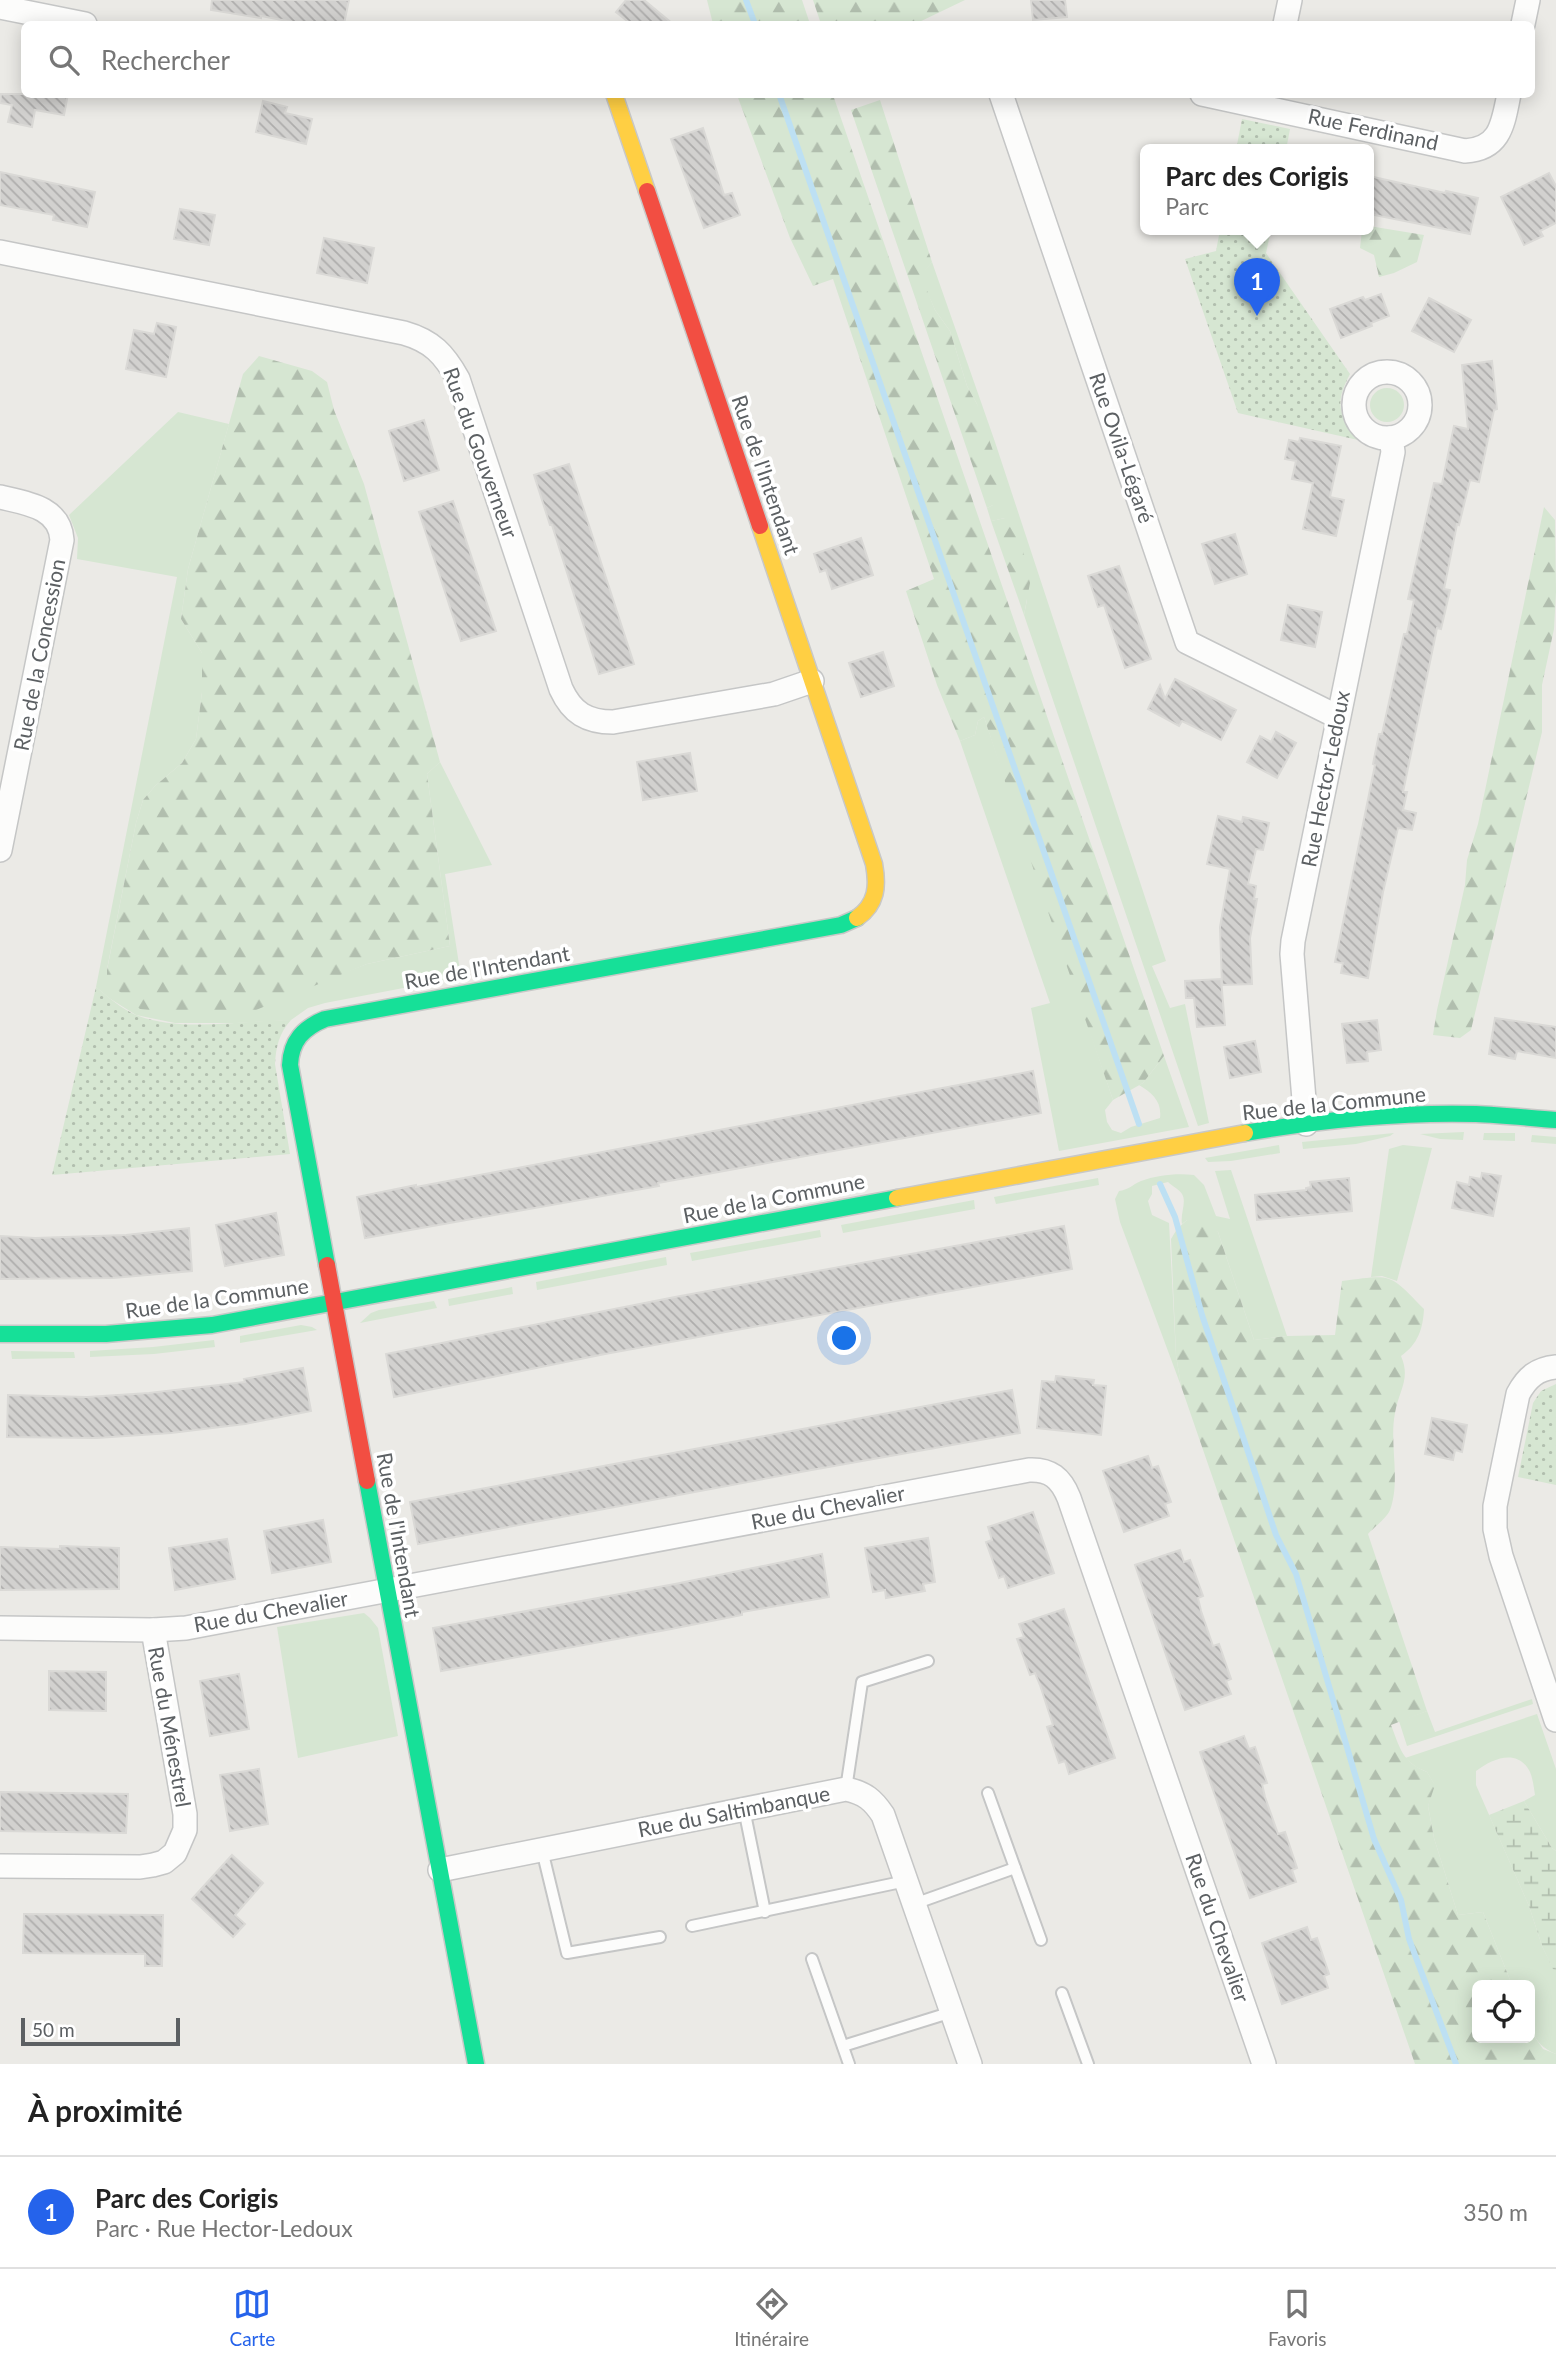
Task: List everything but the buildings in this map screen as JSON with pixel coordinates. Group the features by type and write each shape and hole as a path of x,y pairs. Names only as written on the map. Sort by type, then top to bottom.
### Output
{"street":[{"path":"1286,21 1290,0"},
{"path":"1524,21 1528,0"},
{"path":"0,7 70,21"},
{"name":"Rue de l'Intendant","path":"476,2064 290,1065 292,1045 297,1037 325,1019 841,925 855,920 871,906 878,878 615,98"},
{"name":"Rue Ovila-Légaré","path":"1002,98 1187,642 1338,717"},
{"name":"Rue Ferdinand","path":"1241,98 1270,101 1470,150 1486,145 1500,133 1508,98"},
{"name":"Rue du Gouverneur","path":"0,252 404,333 421,338 431,345 458,379 561,689 572,708 582,716 591,720 613,722 774,694 813,681"},
{"name":"Rue Hector-Ledoux","path":"1306,1124 1292,954 1393,452 1391,438"},
{"name":"Rue de la Concession","path":"0,497 33,504 44,510 60,528 62,540 0,850"},
{"name":"Rue de la Commune","path":"0,1334 139,1334 212,1325 1306,1124 1464,1114 1556,1120"},
{"path":"1556,1367 1544,1369 1530,1377 1518,1394 1494,1521 1501,1556 1556,1720"},
{"name":"Rue du Chevalier","path":"0,1628 186,1628 1042,1469 1052,1473 1065,1488 1069,1498 1261,2055"},
{"name":"Rue du Ménestrel","path":"0,1866 140,1867 164,1862 175,1853 186,1830 185,1814 153,1630"},
{"name":"Rue du Saltimbanque","path":"440,1870 846,1789 860,1792 873,1801 883,1815 970,2064"}],"lane":[{"path":"846,1789 862,1682 928,1661"},
{"path":"988,1793 1041,1940"},
{"path":"744,1809 765,1912"},
{"path":"542,1850 567,1953 660,1937"},
{"path":"914,1904 1015,1868"},
{"path":"692,1926 906,1881"},
{"path":"812,1959 849,2064"},
{"path":"1062,1993 1088,2064"},
{"path":"843,2046 952,2012"}],"green space":[{"path":"707,0 802,0 809,21 712,21"},
{"path":"813,0 965,0 921,21 820,21"},
{"path":"738,98 834,98 1164,1056 1143,1083 1113,1100 984,717 978,721 975,735 960,741 937,685 906,591 934,579 833,279 813,286 790,238"},
{"path":"880,100 932,262 921,276 935,310 950,331 967,386 977,404 1006,489 993,505 987,508 851,110"},
{"path":"1242,119 1290,129 1287,144 1237,144"},
{"path":"1374,227 1424,235 1417,262 1379,277 1374,255 1360,248 1361,235 1374,235"},
{"path":"1219,235 1270,235 1266,253 1350,374 1340,401 1346,423 1358,440 1238,413 1185,259 1216,251"},
{"path":"932,262 995,442 1166,961 1152,966 1170,1008 1185,1004 1209,1123 1198,1126 1024,615 1027,600 1005,518 991,521 987,508 993,505 977,404 967,386 950,331 935,310 920,276"},
{"path":"259,356 312,371 327,382 334,410 364,484 440,762 427,774 450,946 367,964 256,1010 183,1014 140,1009 107,981 107,970 143,800 182,763 196,739 202,692 202,653 181,619 188,569 243,374"},
{"path":"1387,388 1399,393 1404,405 1399,417 1387,422 1375,417 1370,405 1375,393"},
{"path":"178,412 229,424 188,569 181,619 202,653 202,692 196,739 182,763 143,800 107,969 325,980 367,964 450,946 427,774 440,762 492,865 445,874 461,977 325,1003 308,1008 291,1020 237,1023 175,1023 136,1015 96,987 177,577 77,559 78,538 69,515"},
{"path":"1544,507 1555,520 1556,592 1554,629 1542,685 1542,732 1471,1030 1460,1038 1433,1035 1465,885 1467,860 1478,824"},
{"path":"1005,518 1017,521 1030,583 1024,615 991,521"},
{"path":"984,717 1113,1100 1105,1110 1107,1122 1112,1130 1121,1133 1160,1118 1155,1098 1139,1085 1164,1056 1189,1127 1059,1151 1031,1008 1050,1003 960,741 975,735 978,721"},
{"path":"96,987 126,1010 153,1020 213,1024 291,1020 279,1041 275,1064 290,1154 52,1175"},
{"path":"1464,1132 1463,1140 1440,1139 1420,1134"},
{"path":"1394,1133 1356,1144 1303,1149 1302,1142"},
{"path":"1484,1133 1515,1133 1515,1141 1483,1140"},
{"path":"1532,1135 1556,1137 1556,1144 1531,1142"},
{"path":"1279,1145 1280,1153 1231,1161 1208,1162 1205,1158"},
{"path":"1403,1145 1432,1148 1397,1281 1382,1276 1371,1277 1389,1149"},
{"path":"1231,1170 1287,1336 1254,1340 1218,1232 1187,1220 1182,1224 1184,1201 1181,1192 1168,1182 1152,1186 1148,1201 1152,1215 1169,1223 1176,1355 1181,1386 1120,1222 1115,1199 1119,1191 1147,1179 1167,1175 1194,1175 1204,1185 1216,1216 1230,1219 1215,1171"},
{"path":"1098,1178 1099,1185 996,1204 994,1197"},
{"path":"974,1200 975,1209 843,1233 841,1225"},
{"path":"1187,1220 1200,1221 1218,1232 1254,1340 1335,1335 1342,1281 1371,1277 1389,1279 1404,1288 1424,1309 1418,1336 1401,1356 1405,1378 1394,1425 1393,1498 1388,1513 1368,1534 1427,1711 1391,1725 1407,1759 1427,1772 1435,1785 1428,1806 1434,1838 1458,1915 1483,1912 1510,1980 1472,1980 1472,2043 1535,2043 1535,2037 1543,2049 1556,2054 1556,2064 1415,2064 1181,1386 1176,1355 1171,1239"},
{"path":"820,1230 821,1237 692,1261 690,1253"},
{"path":"666,1257 667,1265 537,1290 536,1282"},
{"path":"512,1287 513,1294 449,1306 448,1299"},
{"path":"434,1301 437,1308 360,1323 379,1310"},
{"path":"301,1325 317,1330 240,1343 240,1336"},
{"path":"214,1340 215,1347 154,1354 90,1357 90,1351"},
{"path":"11,1351 74,1352 75,1358 12,1359"},
{"path":"1556,1384 1556,1485 1518,1477 1533,1403 1541,1391"},
{"path":"364,1613 378,1628 398,1736 298,1758 277,1627"},
{"path":"1532,1699 1533,1704 1407,1746 1399,1721 1427,1711 1435,1732"},
{"path":"1537,1714 1556,1769 1556,1851 1524,1801 1535,1795 1531,1775 1519,1760 1505,1758 1490,1762 1476,1771 1476,1785 1529,1906 1542,1946 1556,1970 1556,2054 1546,2049 1535,2036 1535,1980 1510,1980 1483,1912 1458,1915 1434,1838 1428,1806 1434,1784 1427,1772 1405,1758"},
{"path":"1524,1801 1556,1851 1556,1970 1542,1946 1529,1906 1489,1815"}],"waterway":[{"path":"746,0 754,21"},
{"path":"780,98 1139,1124"},
{"path":"1160,1184 1175,1217 1202,1315 1276,1535 1296,1574 1374,1839 1401,1900 1409,1939 1456,2064"}],"traffic: fast":[{"path":"327,1265 290,1065 296,1042 310,1027 325,1019 841,925 857,918"},
{"path":"1245,1133 1302,1124 1418,1114 1476,1114 1556,1120"},
{"path":"0,1334 106,1334 212,1325 897,1198"},
{"path":"367,1481 476,2064"}],"traffic: slow":[{"path":"615,98 647,191"},
{"path":"760,526 874,864 876,880 872,901 857,918"},
{"path":"897,1198 1245,1133"}],"traffic: jam":[{"path":"647,191 760,526"},
{"path":"327,1265 367,1481"}],"place":[{"name":"Parc des Corigis","path":"1257,316"}]}
